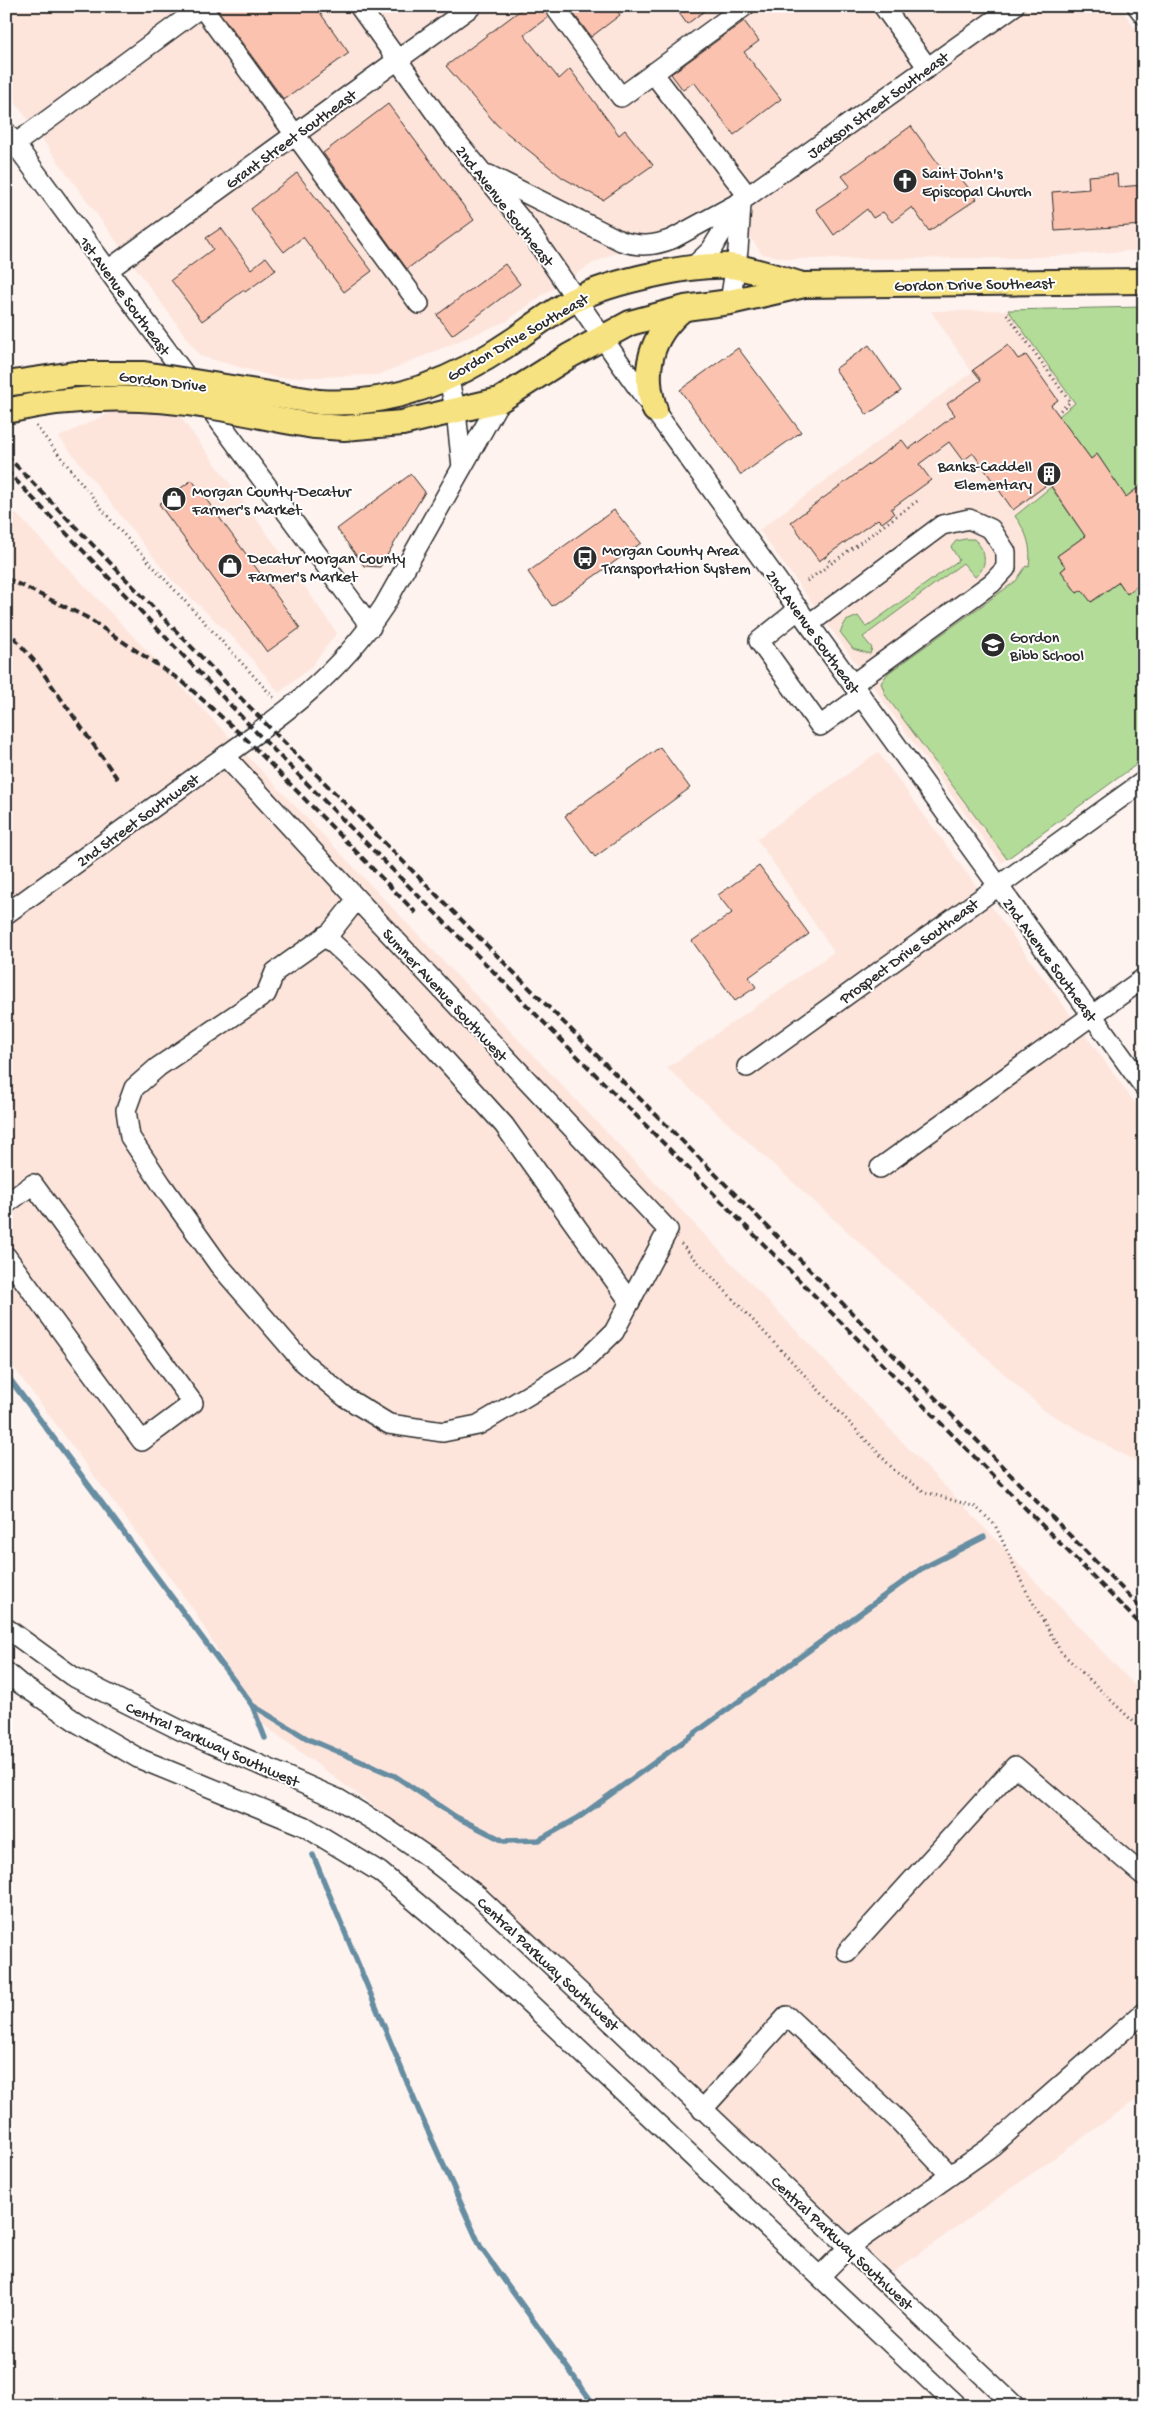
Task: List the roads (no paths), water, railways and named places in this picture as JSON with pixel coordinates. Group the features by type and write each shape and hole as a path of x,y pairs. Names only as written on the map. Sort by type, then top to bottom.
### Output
{"main road":[{"name":"Gordon Drive Southeast","path":"319,402 379,401 415,391 489,355 575,299 613,285 693,267 736,267 804,285"},
{"name":"Gordon Drive Southeast","path":"315,426 383,426 456,412 500,400 602,337 630,323 685,308 730,302 804,285 1144,281"},
{"path":"655,410 648,382 651,354 664,328 685,308"},
{"name":"Gordon Drive","path":"6,384 74,374 144,374 319,402"},
{"name":"Gordon Drive","path":"6,410 60,401 134,398 208,406 315,426"}],"street":[{"path":"11,138 201,6 419,304"},
{"name":"2nd Avenue Southeast","path":"359,6 449,132 524,223 602,337 997,885 1091,1015 1142,1080"},
{"name":"Grant Street Southeast","path":"108,270 472,6"},
{"path":"554,6 621,97 745,6"},
{"path":"883,6 928,68"},
{"name":"Jackson Street Southeast","path":"693,267 711,250 744,199 1014,6"},
{"path":"1137,6 1144,15"},
{"path":"653,73 744,199 730,302"},
{"name":"1st Avenue Southeast","path":"11,138 371,627"},
{"path":"483,172 621,241 640,245 650,245 672,239 744,199"},
{"path":"448,376 456,412 462,467"},
{"name":"2nd Street Southwest","path":"6,914 283,714 336,668 371,627 500,400"},
{"path":"969,519 991,529 1006,552 1006,568 992,584 857,690 820,726 759,641 804,616 942,524 969,519"},
{"name":"Sumner Avenue Southwest","path":"225,756 356,900 668,1230 630,1302"},
{"name":"Prospect Drive Southeast","path":"747,1067 1144,780"},
{"path":"325,936 371,978 504,1125 630,1302 614,1332 581,1364 478,1424 443,1432 418,1430 389,1424 345,1397 302,1361 219,1265 130,1137 126,1110 134,1088 158,1067 266,994 275,972 325,936 331,932 356,900"},
{"path":"880,1168 1144,978"},
{"path":"6,1204 33,1184 193,1403 142,1441 6,1256"},
{"name":"Central Parkway Southwest","path":"6,1628 72,1676 180,1730 322,1792 386,1828 432,1860 478,1896 1015,2406"},
{"path":"6,1672 78,1723 138,1758 304,1826 380,1872 473,1950 678,2146 820,2276 957,2406"},
{"path":"846,1952 1015,1766 1144,1876"},
{"path":"820,2276 849,2248 992,2146 1144,2012"},
{"path":"702,2110 787,2016 899,2121 950,2175"}],"waterway":[{"path":"6,1374 252,1705 265,1738"},
{"path":"252,1705 308,1739 395,1776 456,1817 504,1841 539,1840 578,1818 921,1569 984,1537"},
{"path":"313,1855 419,2111 481,2248 595,2406"}],"railway":[{"path":"6,455 267,725 756,1215 1144,1611"},
{"path":"6,470 257,733 1144,1628"},
{"path":"6,578 86,617 183,682 247,740 416,913"},
{"path":"6,628 36,663 119,781"}],"place":[{"name":"Saint John's Episcopal Church","path":"905,181"},
{"name":"Banks-Caddell Elementary","path":"1049,474"},
{"name":"Morgan County-Decatur Farmer's Market","path":"174,499"},
{"name":"Morgan County Area Transportation System","path":"585,558"},
{"name":"Decatur Morgan County Farmer's Market","path":"230,566"},
{"name":"Gordon Bibb School","path":"993,645"}]}
